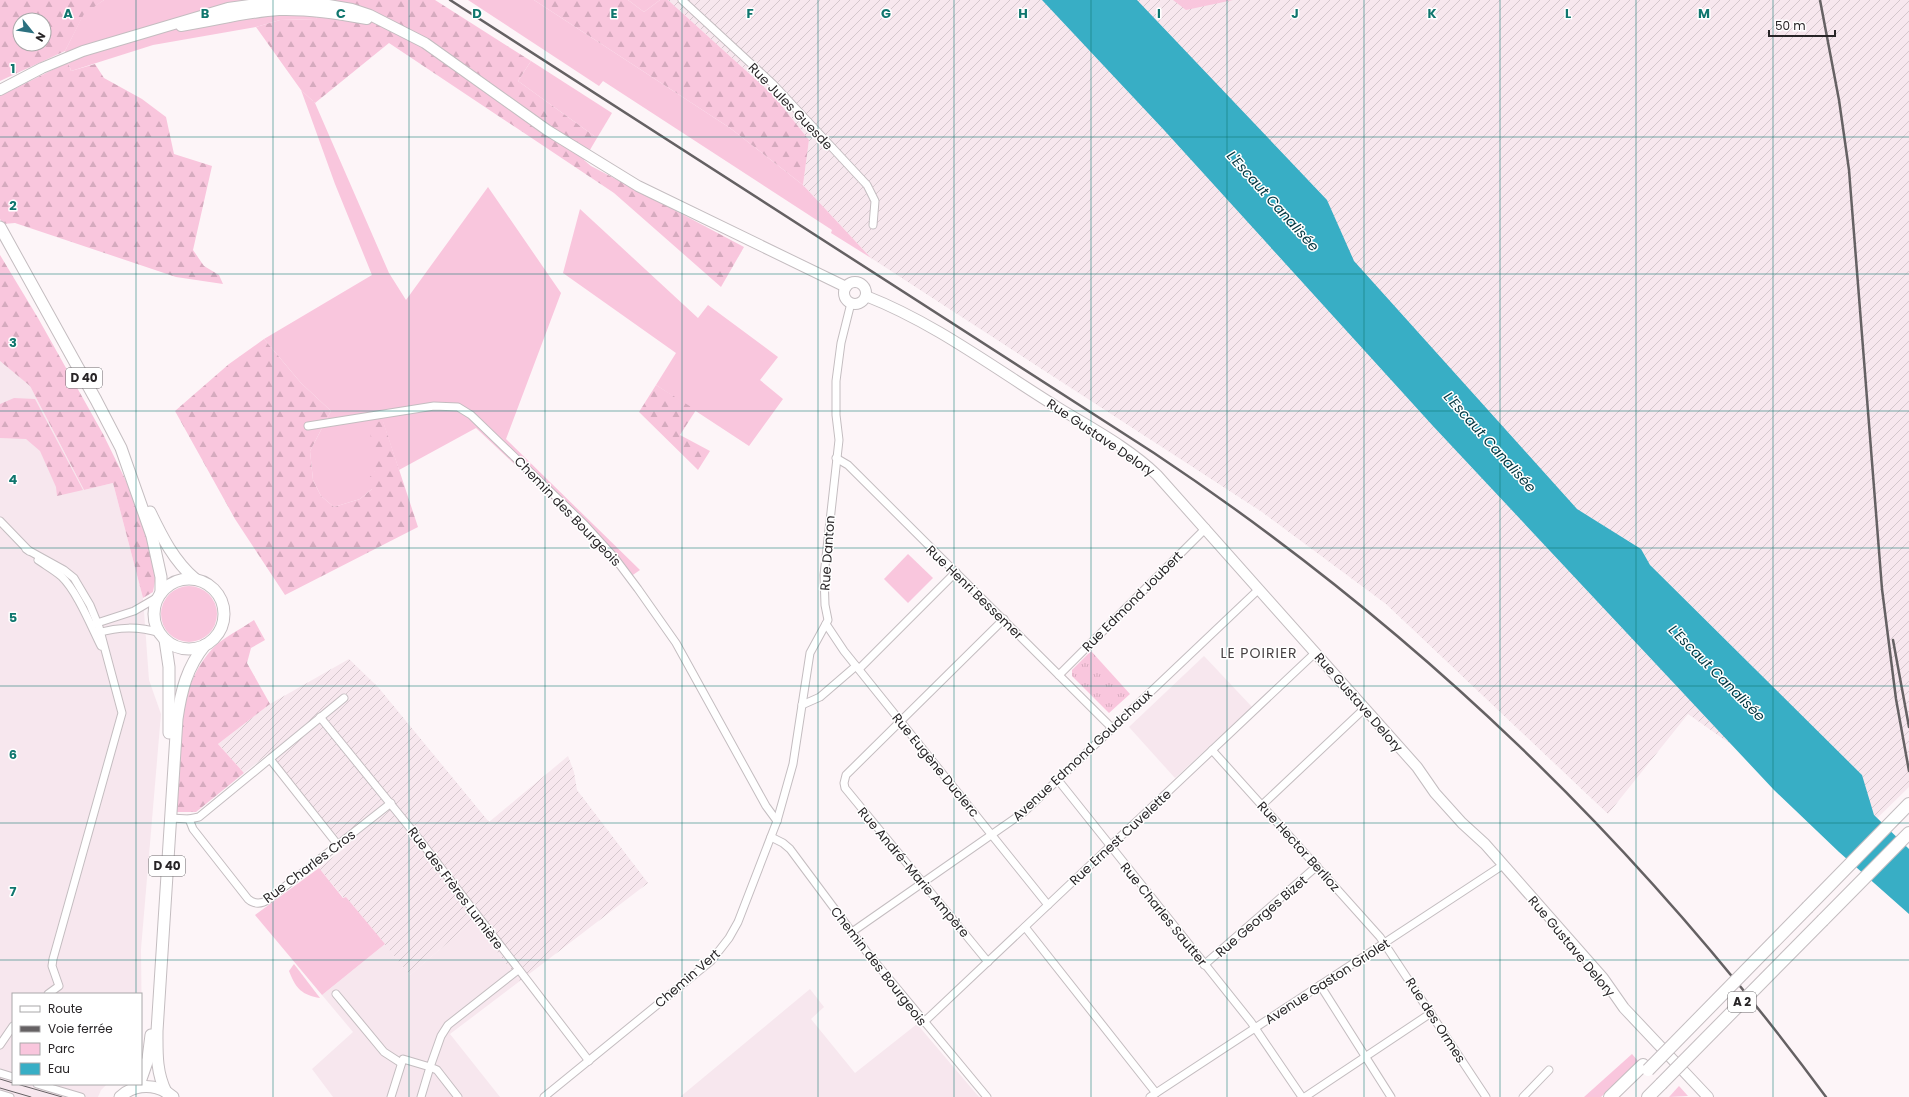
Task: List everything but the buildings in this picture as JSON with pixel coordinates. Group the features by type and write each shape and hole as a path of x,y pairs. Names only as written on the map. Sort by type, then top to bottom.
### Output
{"highway":[{"name":"A 2","path":"1645,1068 1681,1028 1712,1004 1909,804"},
{"name":"A 2","path":"1648,1097 1909,833"},
{"path":"1610,1097 1645,1068"},
{"path":"1622,1097 1645,1068"}],"main road":[{"name":"D 40","path":"0,227 116,438 129,469 152,536 161,577 159,595"},
{"name":"D 40","path":"0,242 33,289"},
{"name":"D 40","path":"129,469 170,550 180,565 195,579"},
{"path":"195,579 206,583 214,589 221,598 224,609 224,620 214,639 195,649 184,649 174,646 162,637 155,624 154,614 159,595 168,586 177,580 195,579"},
{"name":"D 40","path":"142,1076 148,1059 151,1036 169,748 169,667 162,637"},
{"name":"D 40","path":"169,1094 160,1079 157,1035 170,818 180,700 191,664 205,645"},
{"path":"120,1097 138,1085"},
{"path":"142,1085 169,1094"}],"street":[{"name":"Rue Jules Guesde","path":"682,0 773,84 867,185 875,201 873,225"},
{"path":"0,90 34,71 67,57 178,21 228,8 261,2 352,9 387,24 433,48 548,130 638,186 846,287"},
{"path":"853,282 860,283 865,288 866,296 861,302 851,303 845,295 846,287 853,282"},
{"name":"Rue Gustave Delory","path":"866,296 916,319 947,336 1116,444 1157,475 1316,652 1417,768 1435,792 1462,823 1481,840 1603,978 1627,1011 1708,1097"},
{"name":"Rue Danton","path":"826,624 828,618 825,605 824,566 839,440 836,415 836,381 840,343 851,303"},
{"name":"Chemin des Bourgeois","path":"308,426 434,406 458,407 472,415 580,520 614,557 676,643 766,806 777,820"},
{"name":"Rue Henri Bessemer","path":"836,458 848,465 1112,728"},
{"path":"0,521 26,548 71,575 87,600 105,653 122,716 53,958 52,966 59,986 49,993"},
{"name":"Rue Edmond Joubert","path":"1059,675 1206,528"},
{"path":"802,705 820,697 857,668 956,572"},
{"name":"Avenue Edmond Goudchaux","path":"852,932 923,884 1024,812 1259,589"},
{"path":"94,624 131,613 159,595"},
{"path":"901,721 1004,620"},
{"path":"777,820 791,772 810,652 826,624"},
{"name":"Rue Eugène Duclerc","path":"826,624 857,668 1048,905"},
{"path":"98,633 123,627 145,629 162,637"},
{"name":"Rue Ernest Cuvelette","path":"924,1022 1316,652"},
{"path":"170,818 189,819 199,816 344,698"},
{"path":"1262,805 1364,708"},
{"name":"Rue des Frères Lumière","path":"320,717 391,803 589,1061"},
{"name":"Rue André-Marie Ampère","path":"901,721 846,775 844,780 845,788 988,962"},
{"name":"Rue Hector Berlioz","path":"1212,750 1317,866 1384,943"},
{"path":"270,759 338,845"},
{"name":"Rue Charles Sautter","path":"1058,780 1255,1028 1304,1097"},
{"name":"Rue Charles Cros","path":"189,819 193,830 243,893 250,901 257,904 267,901 391,803"},
{"name":"Chemin Vert","path":"544,1097 719,952 741,915 777,820"},
{"name":"Chemin des Bourgeois","path":"771,837 783,842 790,848 852,932 916,1009 924,1022 987,1097"},
{"name":"Avenue Gaston Griolet","path":"1153,1095 1503,865"},
{"name":"Rue Georges Bizet","path":"1204,965 1317,866"},
{"path":"1025,927 1153,1095"},
{"name":"Rue des Ormes","path":"1384,943 1486,1097"},
{"path":"421,1097 441,1036 448,1025 518,970"},
{"path":"1320,985 1391,1097"},
{"path":"336,994 384,1052 401,1063"},
{"path":"1304,1097 1431,1013"},
{"path":"0,1045 12,1027"},
{"path":"391,1097 402,1059 438,1070 458,1097"},
{"path":"1523,1097 1549,1070"},
{"path":"0,1073 12,1077"},
{"path":"40,1085 81,1097"},
{"path":"0,1094 10,1097"}],"shaded area":[{"path":"668,0 1909,0 1909,787 1860,835 1688,714 1608,814 1386,604 1262,512 871,258 803,185 809,140 774,96"},
{"path":"0,361 30,386 84,490 113,483 143,598 149,680 161,714 141,949 141,993 12,993 12,1085 106,1085 101,1090 98,1097 0,1097"},
{"path":"1204,656 1252,707 1175,778 1129,727"},
{"path":"349,659 378,687 489,822 568,756 574,772 577,790 648,883 520,981 473,921 410,975 346,897 344,898 319,868 346,847 268,754 244,773 218,744 270,704"},
{"path":"473,921 520,981 450,1034 500,1097 333,1097 312,1069 353,1032 322,995 385,944 410,975"},
{"path":"810,989 824,1007 811,1019 855,1073 917,1024 979,1097 680,1097"}],"green space":[{"path":"0,0 104,0 84,14 65,51 0,81"},
{"path":"104,0 312,0 317,19 280,20 256,27 153,45 71,71 65,51 84,13"},
{"path":"312,0 435,0 531,61 518,81 597,138 584,160 591,166 744,247 721,287 614,193 389,43 315,103 301,90 256,27 280,20 317,19"},
{"path":"468,0 534,0 730,128 803,185 871,258 831,233 832,230 603,81 599,86"},
{"path":"534,0 628,0 644,12 660,0 668,0 774,96 809,140 803,185 730,128"},
{"path":"628,0 660,0 644,12"},
{"path":"1173,0 1233,0 1186,10"},
{"path":"531,61 612,113 597,138 518,81"},
{"path":"68,62 71,71 95,64 104,78 142,99 166,117 174,154 212,166 193,250 204,266 219,275 223,284 176,277 15,223 3,224 0,219 0,96"},
{"path":"301,90 315,103 389,273 406,300 488,187 561,293 506,439 640,570 627,579 578,524 476,428 399,470 383,422 372,489 360,499 334,507 321,496 313,480 310,451 331,411 301,383 264,339 372,275 335,184"},
{"path":"580,209 698,318 708,305 778,357 760,380 783,399 749,446 656,385 676,353 563,273"},
{"path":"0,255 38,318 103,434 129,487 145,529 156,576 153,592 143,598 113,483 84,490 30,386 0,361"},
{"path":"264,339 301,383 331,411 310,451 313,480 321,496 334,507 360,499 372,489 368,479 375,471 369,423 383,421 418,527 285,595 235,519 175,411 229,364"},
{"path":"656,385 696,410 680,435 710,451 698,470 639,412"},
{"path":"14,398 35,399 83,490 57,496 56,487 40,451 26,439 0,438 0,404"},
{"path":"908,554 933,578 908,603 884,579"},
{"path":"183,586 195,586 209,594 217,608 215,625 209,634 195,642 183,642 173,637 166,630 161,620 161,608 166,598 173,591"},
{"path":"254,620 265,640 251,648 247,663 270,704 218,744 244,773 196,812 176,812 180,726 184,705 191,684 200,665 213,648"},
{"path":"1091,651 1130,694 1109,713 1072,676 1072,670"},
{"path":"319,868 343,898 346,897 385,944 322,995 255,915"},
{"path":"294,964 320,998 304,993 297,987 289,971"},
{"path":"1632,1054 1639,1062 1601,1097 1584,1097"},
{"path":"1679,1086 1688,1096 1669,1097"}],"water":[{"name":"L'Escaut Canalisée","path":"1042,0 1137,0 1327,200 1354,261 1577,509 1641,549 1650,565 1862,775 1874,815 1909,849 1909,914 1839,852 1774,790 1433,426 1164,130"}],"tram line":[{"path":"0,1079 12,1083"},
{"path":"20,1085 62,1097"},
{"path":"0,1088 31,1097"}],"railway":[{"path":"450,0 1154,453 1251,521 1344,592 1433,667 1518,745 1600,828 1679,914 1754,1003 1826,1097"},
{"path":"1820,0 1839,100 1849,170 1882,589 1896,699 1909,771"},
{"path":"1893,640 1909,727"}],"district":[{"name":"LE POIRIER","path":"1259,653"}]}
